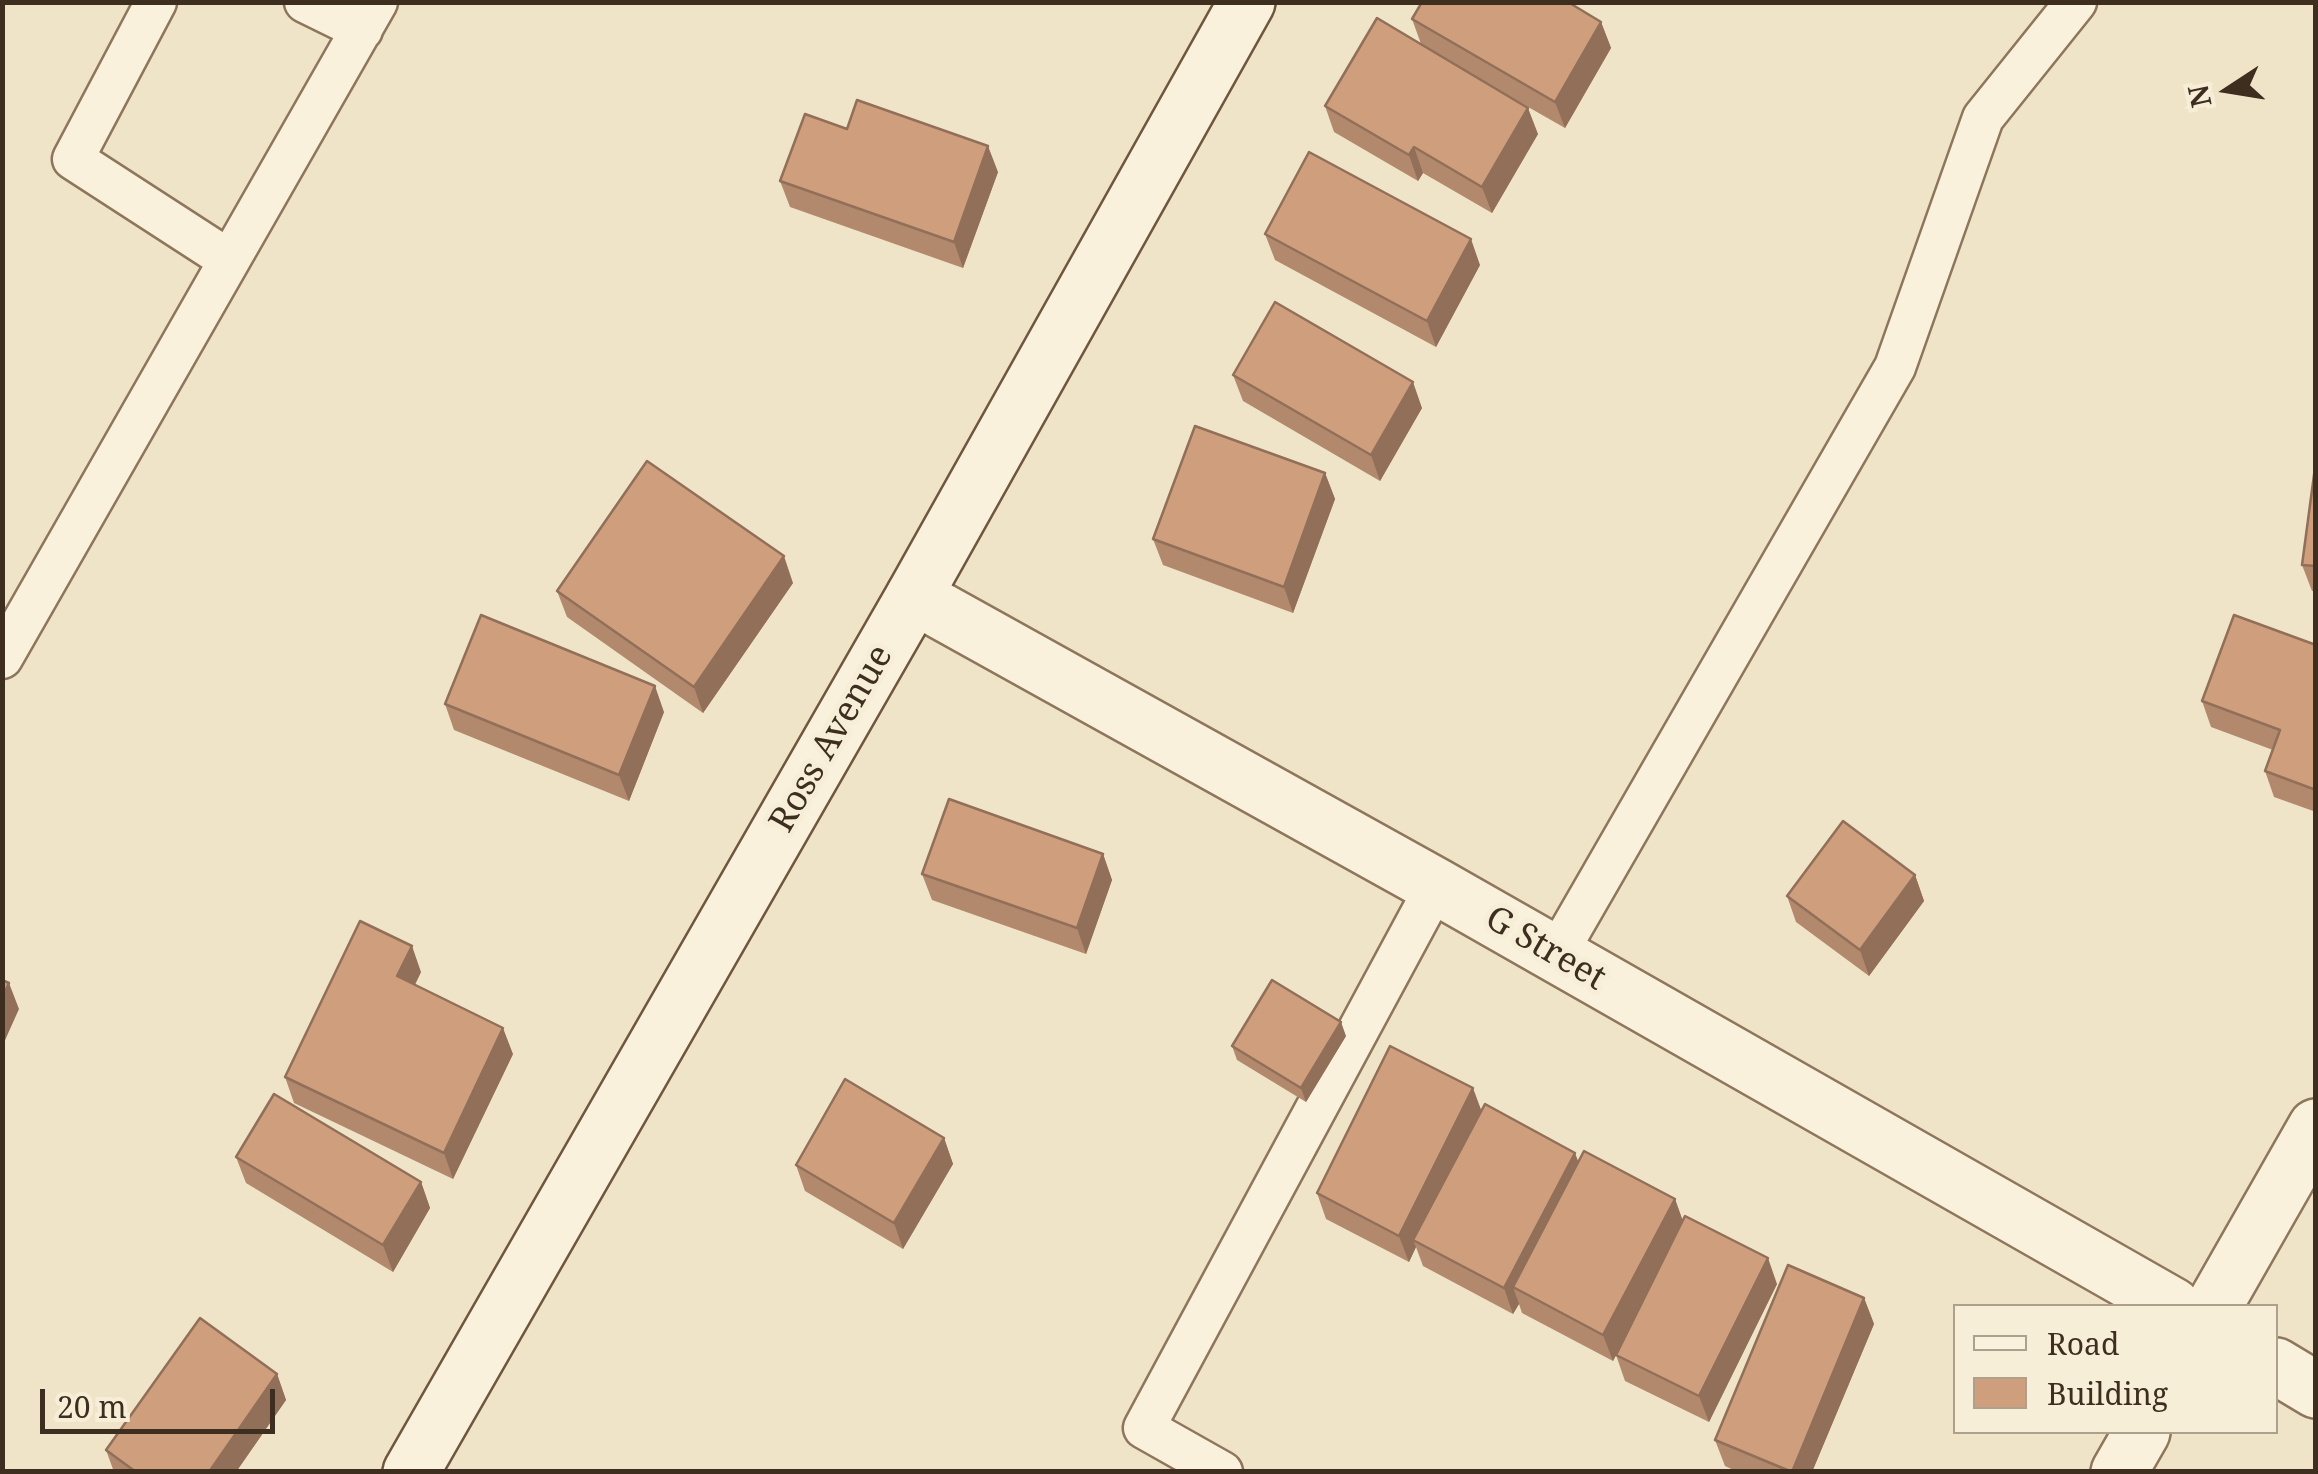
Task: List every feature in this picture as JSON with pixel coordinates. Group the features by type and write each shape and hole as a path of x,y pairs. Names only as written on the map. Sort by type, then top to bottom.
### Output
{"street":[{"name":"Ross Avenue","path":"411,1472 914,596 1247,2"},
{"name":"G Street","path":"914,596 1436,886 2169,1304"},
{"path":"2215,1304 2316,1127"},
{"path":"2278,1367 2316,1390"},
{"path":"2119,1472 2141,1434"}],"lane":[{"path":"156,2 74,159 228,260"},
{"path":"2,658 370,16 306,2"},
{"path":"1556,955 1895,367 1983,118 2076,2"},
{"path":"1222,1472 1144,1428 1436,886"}],"building":[{"path":"1422,2 1568,2 1601,22 1555,102 1412,19"},
{"path":"1377,18 1528,108 1482,187 1414,147 1409,155 1325,106"},
{"path":"857,100 988,146 954,242 780,181 805,114 847,129"},
{"path":"1309,152 1471,239 1427,321 1265,234"},
{"path":"1275,302 1413,382 1371,455 1233,375"},
{"path":"1195,426 1325,473 1284,587 1153,539"},
{"path":"2316,460 2316,566 2302,565"},
{"path":"647,461 784,556 694,687 557,591"},
{"path":"481,615 655,686 619,775 445,704"},
{"path":"2234,615 2316,645 2316,790 2265,771 2280,730 2202,701"},
{"path":"949,799 1103,854 1077,928 922,874"},
{"path":"1843,821 1915,875 1860,950 1787,896"},
{"path":"360,921 412,946 397,976 503,1028 444,1153 285,1077"},
{"path":"2,980 9,983 2,998"},
{"path":"1272,980 1341,1022 1301,1088 1232,1046"},
{"path":"1390,1046 1473,1088 1399,1236 1317,1193"},
{"path":"845,1079 944,1138 894,1223 796,1165"},
{"path":"274,1094 421,1182 383,1245 236,1157"},
{"path":"1485,1104 1575,1153 1504,1288 1413,1240"},
{"path":"1584,1151 1675,1199 1603,1335 1513,1287"},
{"path":"1685,1216 1768,1258 1699,1396 1616,1355"},
{"path":"1788,1265 1864,1298 1792,1472 1715,1440"},
{"path":"200,1318 277,1374 209,1472 136,1472 106,1450"}]}
